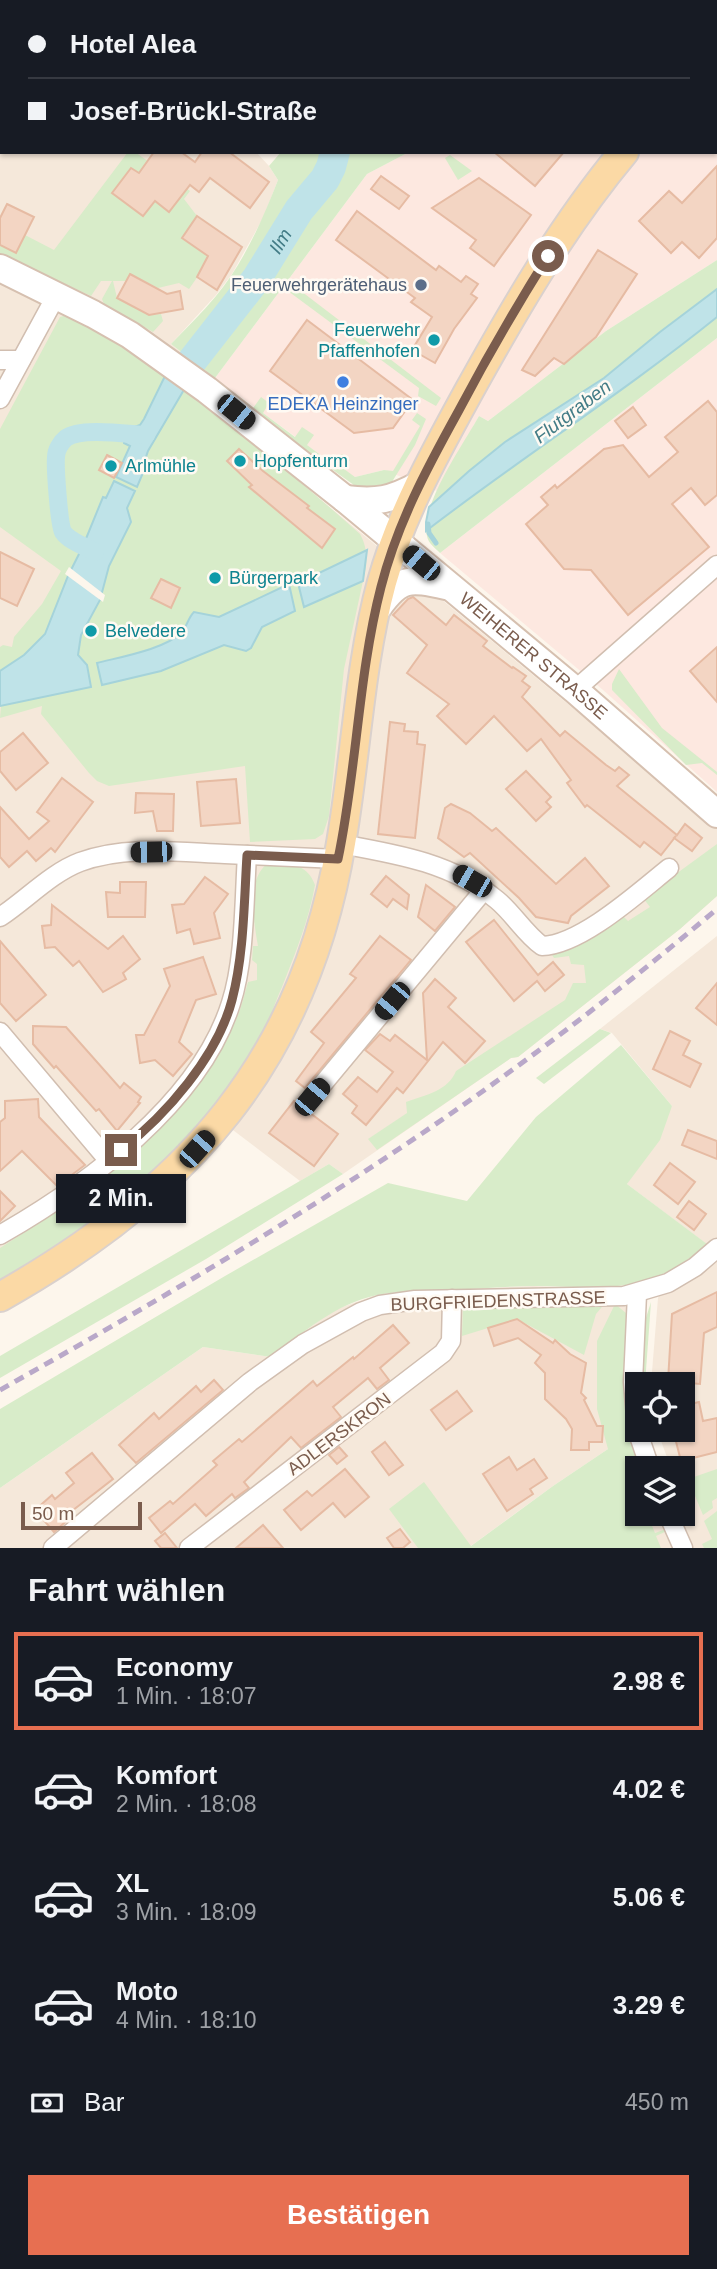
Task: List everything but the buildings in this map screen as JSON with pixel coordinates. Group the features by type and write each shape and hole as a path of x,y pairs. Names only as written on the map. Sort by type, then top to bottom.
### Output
{"main road":[{"path":"0,1297 77,1250 146,1197 197,1149 230,1111 268,1054 302,986 325,920 340,852 375,612 394,531 519,302 578,212 622,154"}],"street":[{"name":"WEIHERER STRASSE","path":"0,268 113,325 162,356 345,499 394,531 421,563 575,690 717,814"},
{"path":"0,399 56,296"},
{"path":"0,360 21,360"},
{"path":"345,499 369,502 384,500 419,485"},
{"path":"575,690 717,565"},
{"path":"375,612 388,592 400,584 416,581 452,588"},
{"path":"0,917 78,863 101,856 176,852 247,855 340,852 426,862 459,874 484,890 515,916 537,943 547,946 578,934 600,921 669,868"},
{"path":"0,1235 45,1210 161,1115 207,1053 232,1002 247,855"},
{"path":"312,1097 484,890"},
{"path":"0,1032 108,1160"},
{"name":"BURGFRIEDENSTRASSE","path":"53,1548 250,1382 313,1338 360,1312 408,1300 637,1294 681,1276 717,1248"},
{"path":"633,1372 637,1294"},
{"name":"ADLERSKRON","path":"189,1548 443,1353 451,1341 452,1299"},
{"path":"673,1526 683,1548"}],"shaded area":[{"path":"0,154 258,154 278,180 263,218 232,274 171,344 215,378 200,400 717,827 717,896 680,929 518,1057 511,1058 343,1174 329,1164 300,1181 221,1121 0,1297"},
{"path":"405,154 717,154 717,260 606,331 488,421 479,416 437,491 384,470 355,477 334,465 215,378 367,174"},
{"path":"717,338 717,792 603,690 440,553"},
{"path":"717,936 717,1252 627,1184 672,1106 612,1033 600,1029"},
{"path":"717,1260 717,1548 626,1548 633,1526 695,1526 695,1456 667,1456 661,1442 695,1442 695,1372 652,1372 660,1294"},
{"path":"636,1285 608,1449 468,1548 0,1548 0,1488 203,1347 271,1357 337,1309 376,1295 534,1286 583,1288"}],"green space":[{"path":"126,154 138,154 190,191 184,199 197,216 183,238 208,256 203,264 205,266 189,289 179,283 158,288 130,274 126,281 113,281 117,298 149,315 161,314 163,321 153,332 104,304 102,299 112,281 101,281 91,296 0,254 0,245 16,253 25,235 54,250","holes":["132,168 162,191 143,216 113,194","163,191 183,194 169,212 155,201"]},
{"path":"279,154 405,154 367,174 215,378 171,344 216,296 244,255 278,180 269,166"},
{"path":"450,155 472,171 458,180 445,158"},
{"path":"717,260 717,338 440,553 427,536 426,524 430,509 444,475 479,416 488,421 606,331"},
{"path":"293,285 441,398 436,406 418,396 419,388 288,291"},
{"name":"Bürgerpark","path":"67,315 138,355 181,386 289,472 362,538 366,550 366,567 344,669 329,816 323,834 315,839 250,842 245,766 109,786 97,781 89,773 41,714 42,706 0,718 1,706 42,697 44,635 24,655 0,671 0,647 12,647 14,637 42,604 61,571 0,527 0,429 60,317"},
{"path":"261,397 269,403 263,413 295,437 302,427 314,435 307,445 334,465 342,454 350,460 344,469 355,477 384,470 393,471 420,426 412,420 417,413 426,419 415,445 390,485 386,488 358,488 251,411"},
{"path":"619,669 662,728 717,772 717,775 702,763 686,765 612,690"},
{"path":"717,844 717,896 680,929 518,1057 511,1058 377,1150 368,1139 407,1113 406,1102 442,1088 456,1071 565,1000 573,983 586,983 584,965 571,964 569,956 554,958 549,950 581,940 624,917 628,921 650,907 643,898"},
{"path":"267,864 302,868 312,877 315,885 301,937 269,1021 235,1079 208,1114 146,1177 75,1231 0,1280 0,1248 71,1202 135,1153 190,1095 214,1060 237,1017 248,982 257,980 257,964 252,960 253,946 258,946 253,902 256,880"},
{"path":"600,1029 611,1033 544,1084 536,1078"},
{"path":"621,1045 672,1106 660,1140 627,1184 707,1244 686,1261 666,1273 627,1285 516,1286 377,1295 334,1312 271,1357 203,1347 0,1488 0,1409 388,1183 467,1201 536,1117"},
{"path":"329,1164 343,1174 206,1259 0,1378 0,1356"},
{"path":"463,1301 606,1302 596,1314 584,1355 517,1319 462,1336"},
{"path":"651,1302 646,1372 641,1372 644,1324"},
{"path":"615,1304 629,1318 633,1372 625,1372 625,1442 639,1442 640,1456 625,1456 625,1526 652,1526 655,1533 666,1529 667,1531 656,1536 661,1548 418,1548 389,1509 424,1482 471,1546 608,1449 597,1409 597,1341"},
{"path":"717,1469 717,1498 712,1501 713,1508 703,1515 695,1496 695,1477"},
{"path":"717,1511 717,1548 704,1548 702,1544 712,1539 704,1521"}],"water":[{"name":"Flutgraben","path":"717,289 717,317 426,531 429,507 469,471 505,442 604,378"},
{"path":"166,374 185,388 148,451 145,460 152,463 149,469 145,468 137,487 116,477 130,446 124,443 123,431 140,425"},
{"path":"114,481 135,491 127,508 131,522 109,566 100,600 81,635 78,655 87,665 91,687 0,706 0,671 24,655 45,634 103,497 106,498"},
{"path":"367,550 363,581 304,607 298,583"},
{"path":"289,584 295,611 262,627 251,648 246,651 224,645 161,671 102,685 97,663 142,652 175,638 182,632 194,612 219,617"}],"pier":[{"path":"69,567 105,595 103,602 65,574"}],"waterway":[{"name":"Ilm","path":"192,361 257,278 299,210 325,179 334,154"},
{"path":"95,552 73,541 63,532 57,483 58,449 66,438 82,433 146,435"},
{"path":"428,524 429,533 436,543"}],"railway":[{"path":"0,1390 259,1239 385,1158 508,1073 717,909"}],"place":[{"name":"Feuerwehrgerätehaus","path":"421,285"},
{"name":"Feuerwehr Pfaffenhofen","path":"434,340"},
{"name":"EDEKA Heinzinger","path":"343,382"},
{"name":"Hopfenturm","path":"240,461"},
{"name":"Arlmühle","path":"111,466"},
{"name":"Bürgerpark","path":"215,578"},
{"name":"Belvedere","path":"91,631"}],"route":[{"path":"121,1150 161,1115 188,1081 224,1023 236,980 247,855 338,859 370,636 395,541 419,485 451,424 506,324 548,256"}]}
